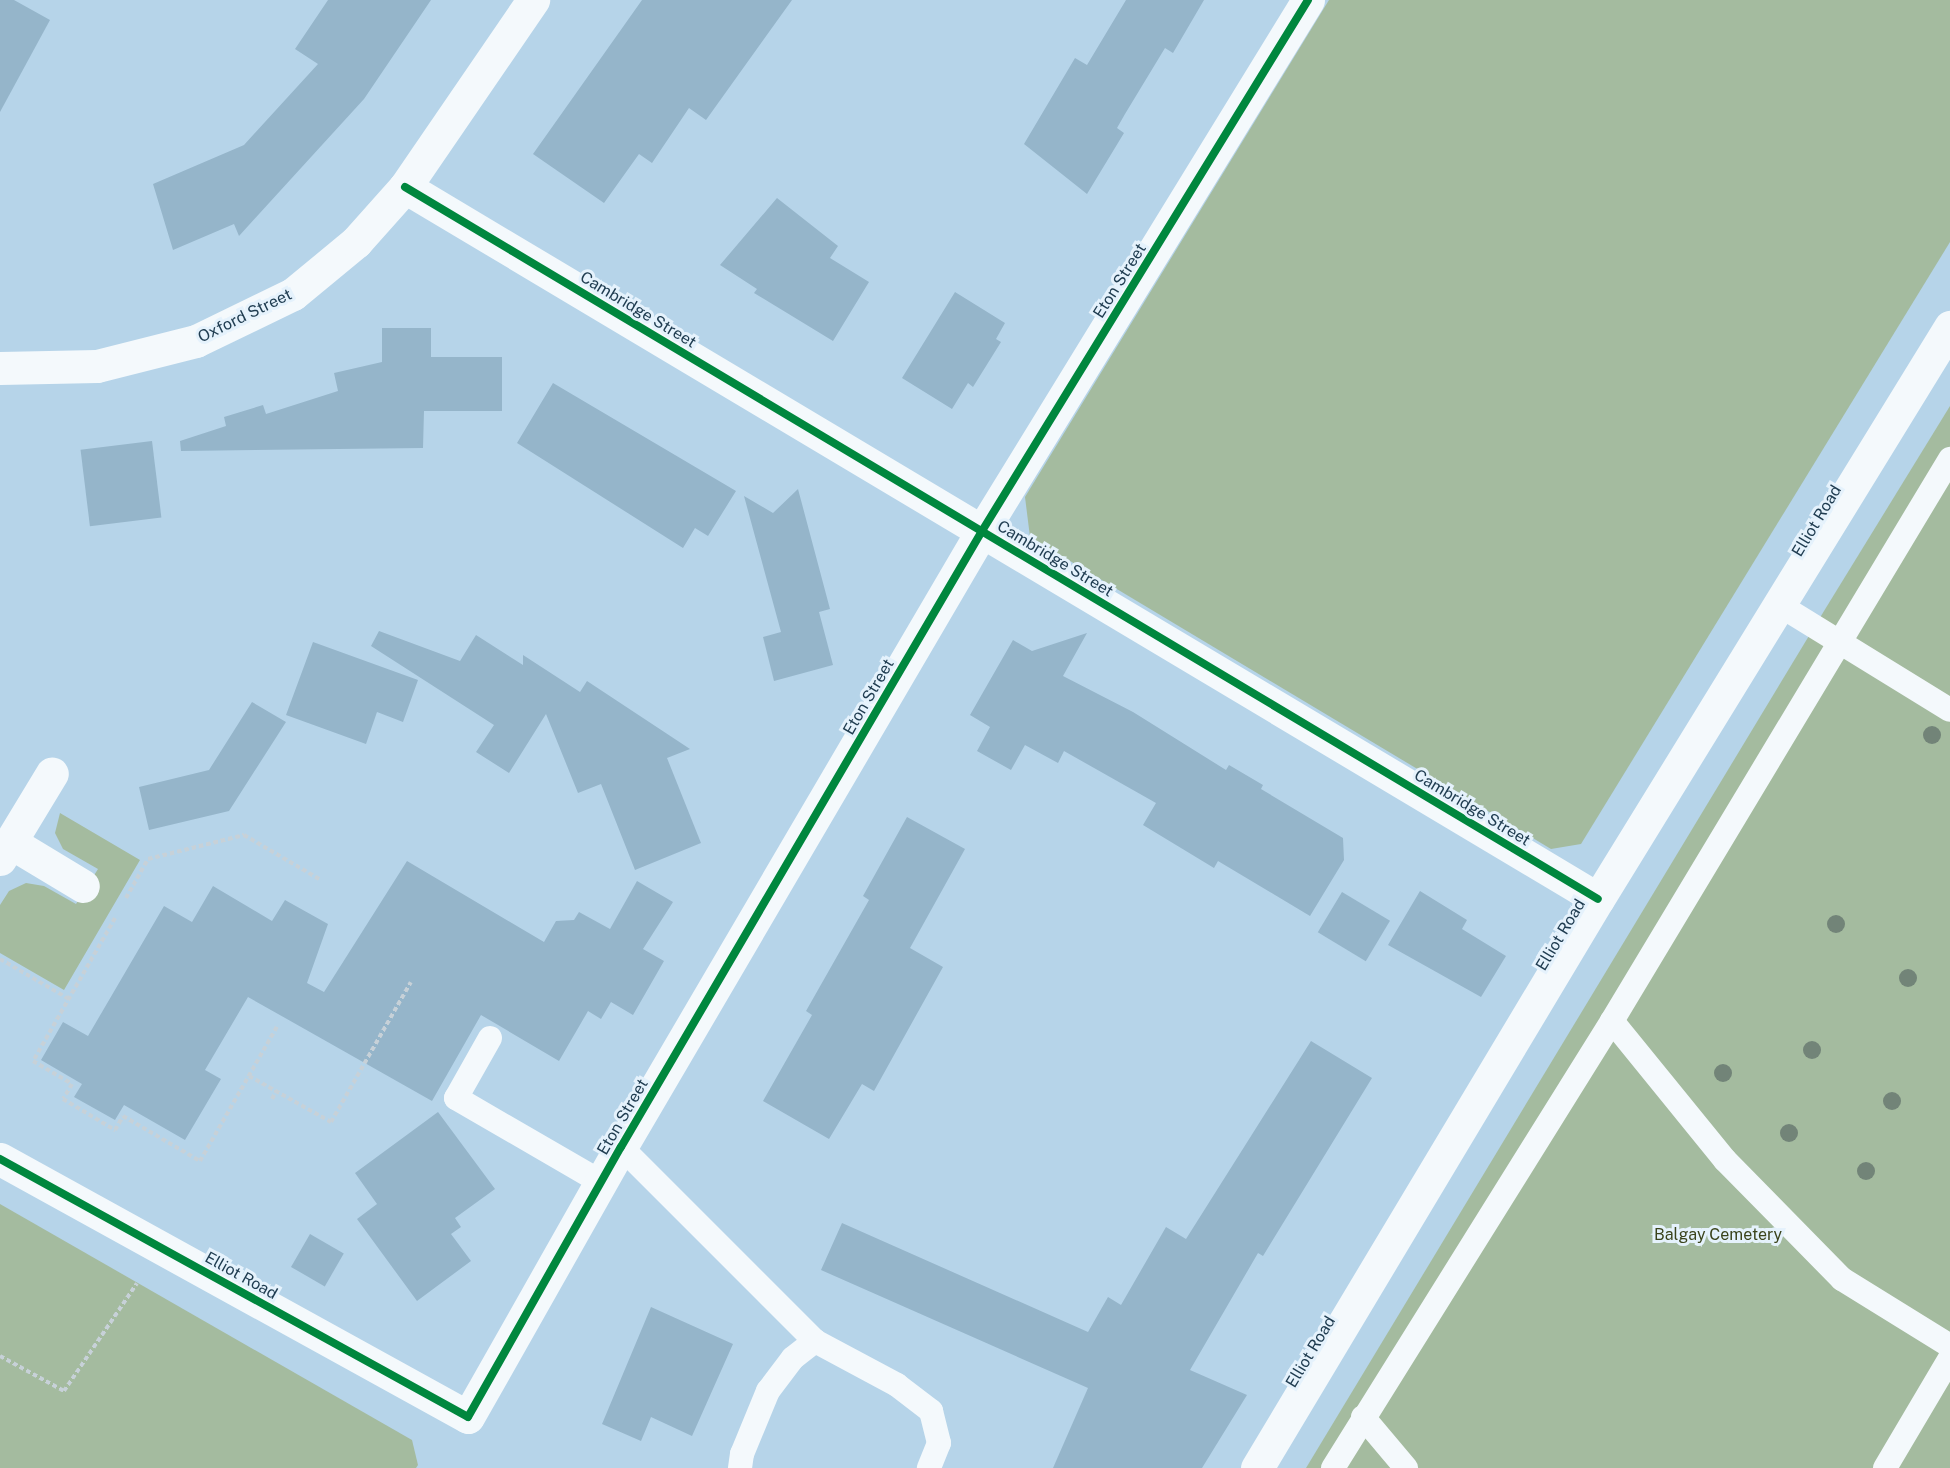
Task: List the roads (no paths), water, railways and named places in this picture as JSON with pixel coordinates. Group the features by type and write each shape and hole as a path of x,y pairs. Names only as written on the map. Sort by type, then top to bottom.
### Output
{"street":[{"name":"Oxford Street","path":"0,368 98,366 196,341 294,294 356,242 405,187 533,0"},
{"name":"Eton Street","path":"468,1417 621,1147 982,531 1308,0"},
{"name":"Cambridge Street","path":"405,187 1598,899"},
{"name":"Elliot Road","path":"1257,1468 1598,899 1781,606 1950,327"},
{"path":"52,773 5,851 83,886"},
{"name":"Elliot Road","path":"0,1159 468,1417"}],"lane":[{"path":"1333,1468 1612,1021 1950,459"},
{"path":"1781,606 1950,710"},
{"path":"1612,1021 1725,1160 1842,1279 1950,1346"},
{"path":"490,1038 456,1098 601,1182"},
{"path":"621,1147 815,1341 897,1385 931,1411 939,1443 929,1468"},
{"path":"740,1468 742,1454 768,1391 793,1358 815,1341"},
{"path":"1885,1468 1950,1358"},
{"path":"1363,1417 1406,1468"}],"park label":[{"name":"Balgay Cemetery","path":"1718,1235"}]}
